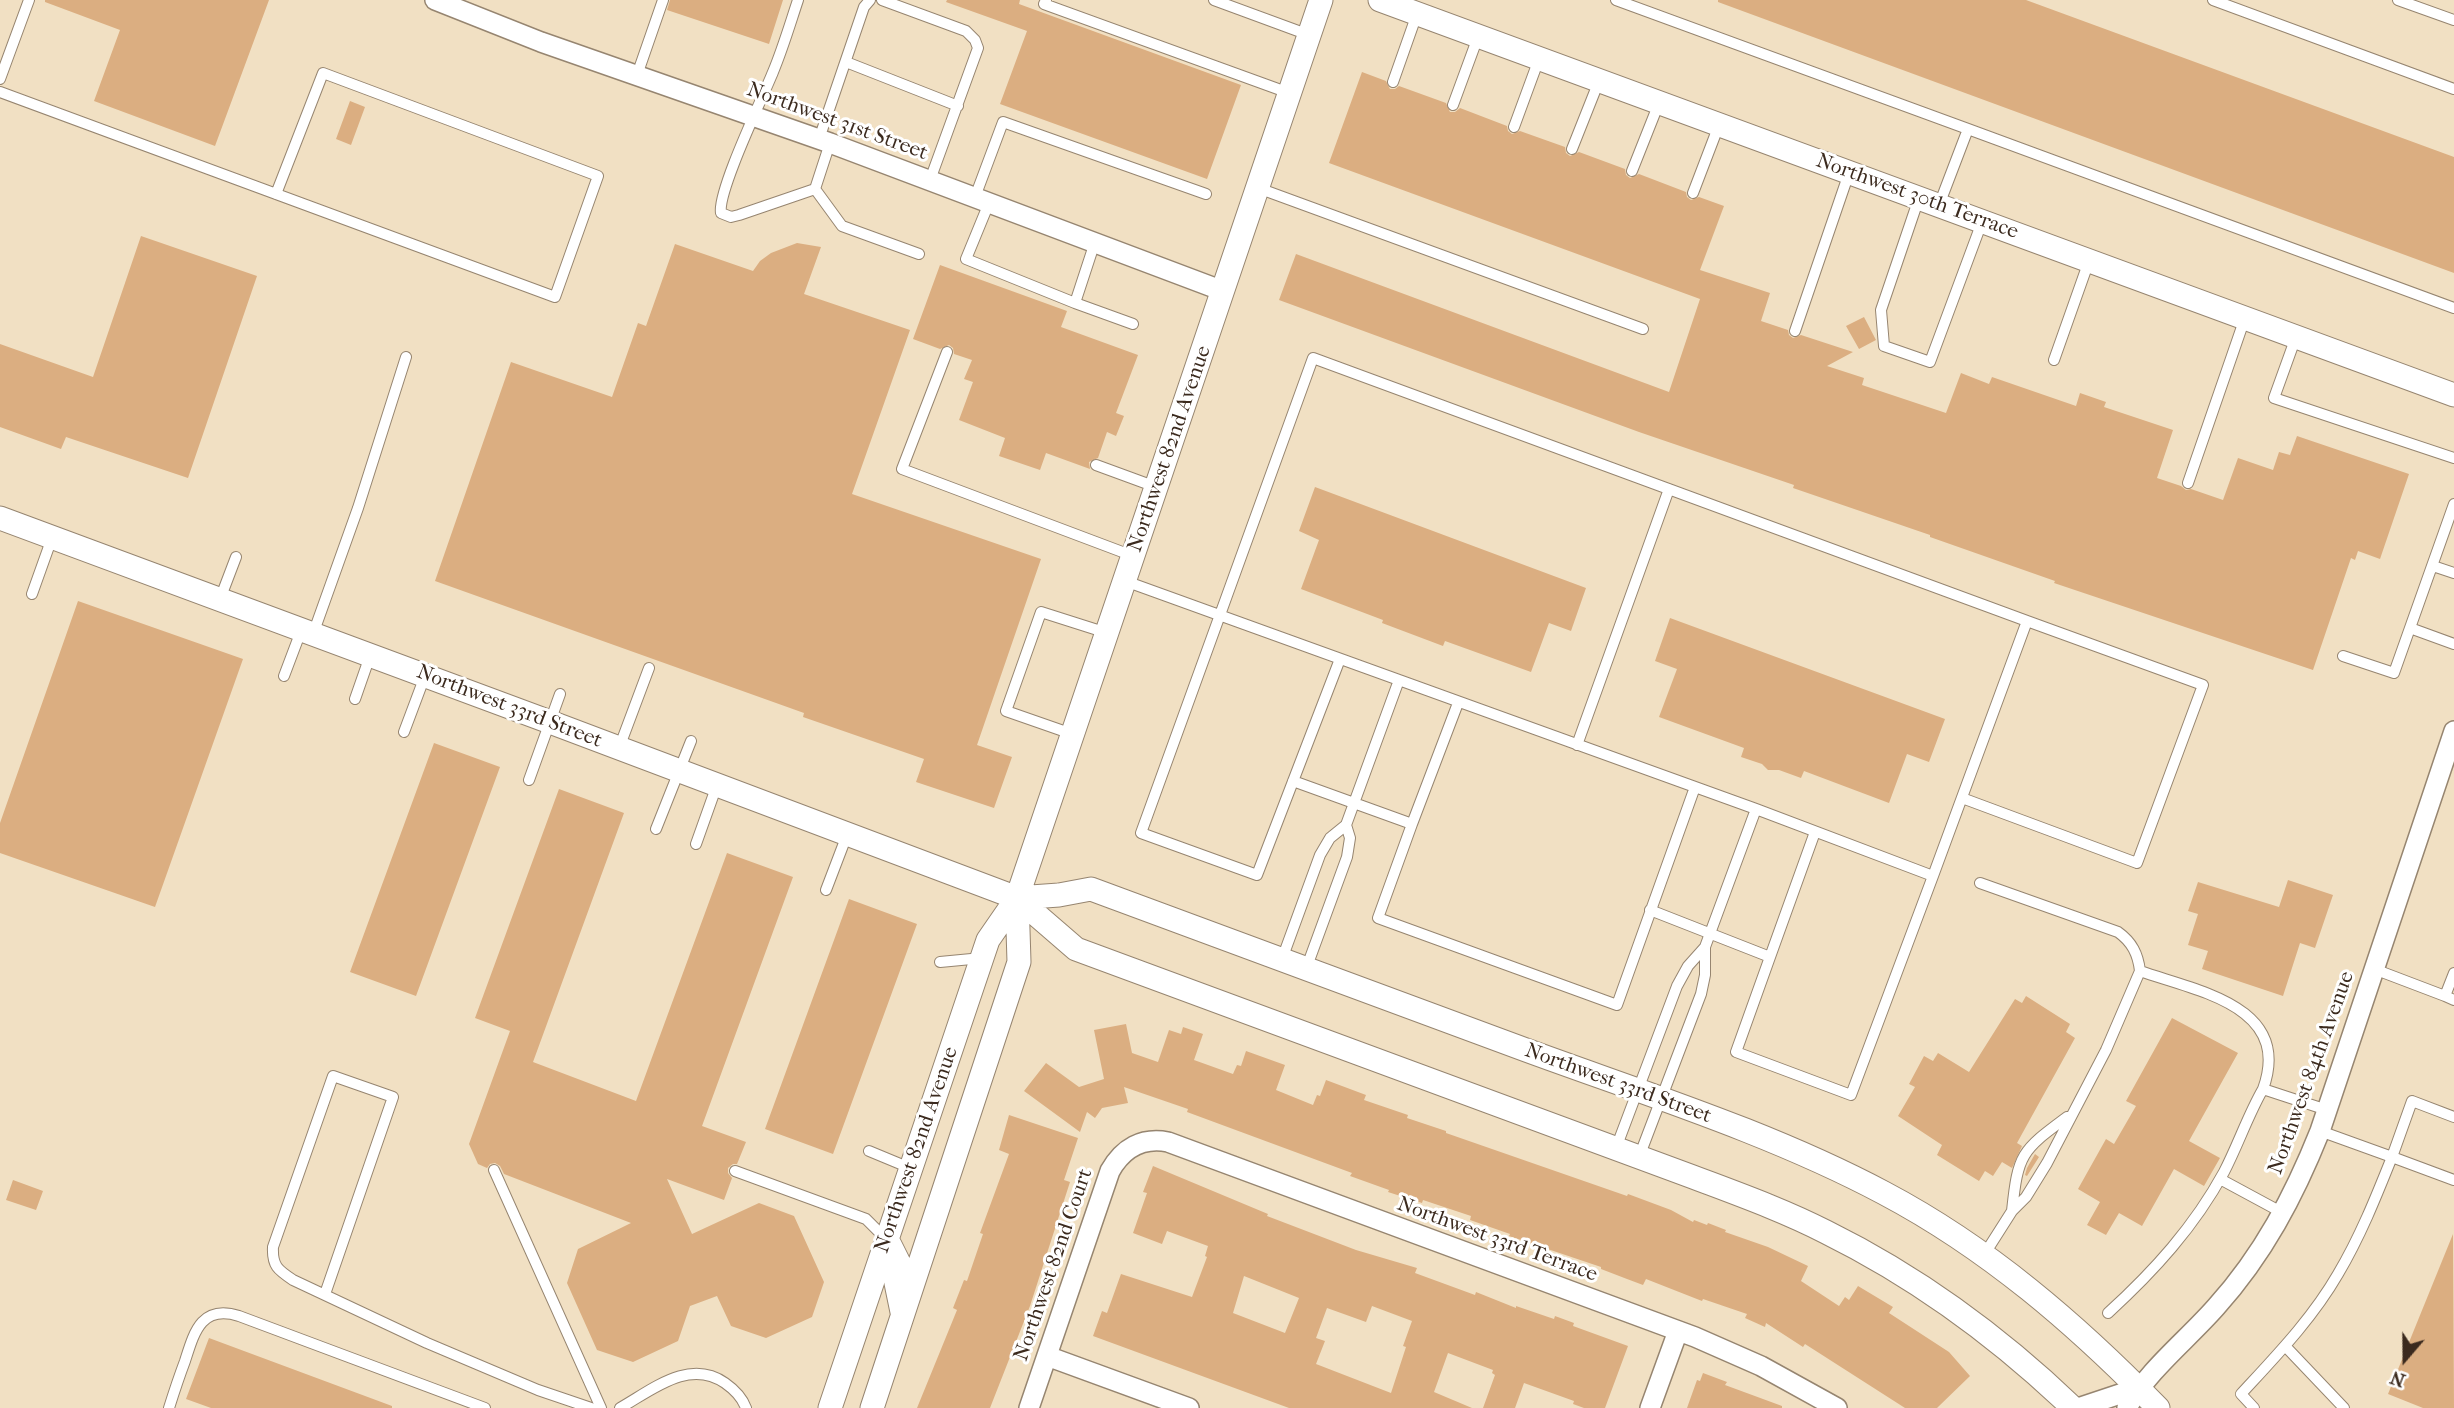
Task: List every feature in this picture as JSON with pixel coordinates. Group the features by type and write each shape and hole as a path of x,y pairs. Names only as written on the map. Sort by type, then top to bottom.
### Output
{"street":[{"name":"Northwest 31st Street","path":"435,0 541,42 824,141 1223,291"},
{"name":"Northwest 82nd Avenue","path":"830,1408 988,940 1017,898 1321,0"},
{"name":"Northwest 30th Terrace","path":"1380,0 2454,395"},
{"name":"Northwest 33rd Street","path":"0,518 1017,898 1076,949 1781,1211 1871,1256 1927,1290 2025,1363 2073,1408"},
{"name":"Northwest 84th Avenue","path":"2127,1408 2138,1388 2216,1308 2246,1272 2283,1213 2320,1131 2454,731"},
{"name":"Northwest 33rd Street","path":"1017,898 1091,889 1661,1100 1832,1167 1906,1205 1984,1255 2059,1312 2158,1408"},
{"name":"Northwest 82nd Avenue","path":"872,1408 1019,962 1017,898"},
{"name":"Northwest 33rd Terrace","path":"1134,1145 1150,1140 1168,1142 1678,1331 1754,1362 1837,1408"},
{"name":"Northwest 82nd Court","path":"1029,1408 1110,1171 1120,1155 1134,1145"},
{"path":"887,1239 900,1265 897,1283 903,1315"},
{"path":"1650,1408 1678,1331"},
{"path":"1047,1356 1189,1408"},
{"name":"Northwest 84th Avenue","path":"2078,1408 2138,1388"}],"lane":[{"path":"0,79 29,0"},
{"path":"637,75 663,0"},
{"path":"798,0 722,201 721,213 731,218 815,189"},
{"path":"870,0 864,7 846,62 824,141 815,189 842,226 919,254"},
{"path":"883,0 966,31 975,40 978,48 930,180"},
{"path":"1046,0 1044,4 1290,93"},
{"path":"1214,0 1310,35"},
{"path":"1616,0 2454,308"},
{"path":"2213,0 2454,89"},
{"path":"2398,0 2454,20"},
{"path":"1393,82 1418,14"},
{"path":"1453,105 1478,36"},
{"path":"1514,127 1539,58"},
{"path":"846,62 958,106"},
{"path":"0,92 276,194 555,297 598,176 323,73 276,194"},
{"path":"1572,149 1599,80"},
{"path":"1632,171 1659,103"},
{"path":"1133,324 967,259 1003,122 1206,194"},
{"path":"1693,193 1719,124"},
{"path":"1968,129 1929,202 1881,310 1884,346 1930,362 1982,221"},
{"path":"1795,331 1849,173"},
{"path":"1258,188 1643,329"},
{"path":"1075,303 1095,242"},
{"path":"2054,360 2089,260"},
{"path":"2188,484 2245,318"},
{"path":"2296,336 2274,398 2454,458"},
{"path":"947,352 902,469 1133,556"},
{"path":"284,676 307,632 358,508 406,357"},
{"path":"1340,659 1257,875 1141,833 1313,358 2203,685 2137,863 1962,797"},
{"path":"1096,465 1157,487"},
{"path":"1577,745 1669,489"},
{"path":"2343,656 2394,673 2454,504"},
{"path":"32,594 52,537"},
{"path":"220,600 236,557"},
{"path":"2433,566 2454,573"},
{"path":"1125,581 1756,809 1933,876"},
{"path":"1072,734 1006,711 1041,612 1108,633"},
{"path":"1815,832 1736,1052 1851,1095 2027,621"},
{"path":"2410,628 2454,644"},
{"path":"355,699 370,656"},
{"path":"619,749 649,668"},
{"path":"404,732 426,676"},
{"path":"1306,968 1347,858 1350,838 1346,825 1399,680"},
{"path":"528,780 560,694"},
{"path":"1458,703 1378,918 1617,1005 1695,787"},
{"path":"656,829 691,741"},
{"path":"1293,780 1412,824"},
{"path":"696,844 717,785"},
{"path":"1616,1148 1677,986 1688,966 1705,947 1756,809"},
{"path":"1282,960 1320,855 1334,832 1346,825"},
{"path":"826,890 847,834"},
{"path":"1980,883 2118,932 2132,945 2140,971 2106,1050 2036,1181 2026,1197 2012,1211 1984,1255"},
{"path":"1650,911 1770,957"},
{"path":"1639,1157 1701,994 1705,975 1705,947"},
{"path":"940,962 982,958"},
{"path":"2374,969 2450,998 2454,973"},
{"path":"2108,1313 2177,1244 2199,1214 2220,1179 2263,1089 2270,1065 2269,1050 2260,1029 2246,1013 2222,999 2140,971"},
{"path":"325,1294 393,1097 333,1076 273,1247 272,1259 279,1270 293,1280 439,1349 538,1390 591,1408"},
{"path":"2263,1089 2327,1110"},
{"path":"2254,1408 2241,1394 2286,1346 2339,1273 2362,1228 2412,1101 2454,1117"},
{"path":"2012,1211 2016,1173 2025,1152 2034,1141 2070,1114"},
{"path":"2320,1131 2454,1180"},
{"path":"869,1152 911,1168"},
{"path":"494,1170 601,1408"},
{"path":"735,1171 866,1219 887,1239"},
{"path":"2220,1179 2283,1213"},
{"path":"169,1408 196,1329 207,1318 221,1313 239,1317 485,1408"},
{"path":"2286,1346 2344,1408"},
{"path":"620,1408 680,1375 696,1373 713,1376 722,1381 740,1395 746,1408"}],"building":[{"path":"45,0 269,0 215,146 94,101 120,30"},
{"path":"670,0 783,0 769,44 667,10"},
{"path":"1020,0 1019,4 1241,85 1207,179 1000,104 1027,31 946,2"},
{"path":"2026,0 2454,157 2454,273 1718,2"},
{"path":"1362,72 1386,81 1390,89 1399,86 1446,103 1450,112 1460,108 1507,126 1512,134 1520,131 1565,147 1570,156 1579,152 1625,169 1630,178 1639,174 1686,192 1691,200 1699,197 1724,206 1700,270 1770,293 1761,321 1788,330 1793,338 1801,335 1853,352 1827,366 1864,378 1862,385 1946,413 1961,373 1989,384 1992,377 2076,406 2080,393 2106,402 2104,407 2173,430 2157,478 2186,490 2191,489 2223,500 2238,458 2273,470 2279,452 2290,455 2297,436 2409,474 2380,559 2358,551 2355,560 2351,558 2313,670 2054,583 2055,581 1930,535 1793,488 1794,485 1639,432 1279,300 1296,254 1669,392 1700,299 1329,163"},
{"path":"350,101 365,107 351,145 336,139"},
{"path":"141,236 257,276 188,478 66,437 61,449 0,427 0,344 93,377"},
{"path":"797,243 821,247 804,294 910,330 852,494 1041,559 977,745 1012,757 994,808 916,782 924,759 803,717 804,713 435,581 511,362 612,397 638,323 646,326 675,244 753,271 760,261 771,253"},
{"path":"940,265 1067,311 1061,327 1138,355 1116,413 1124,416 1116,436 1107,432 1098,458 1089,462 1090,469 1046,453 1040,470 999,456 1005,438 959,420 973,382 964,379 972,360 954,354 949,345 940,349 913,339"},
{"path":"1864,317 1876,340 1859,349 1846,326"},
{"path":"1315,487 1586,588 1571,631 1549,623 1531,672 1445,641 1443,646 1301,589 1319,540 1299,531"},
{"path":"78,601 243,659 155,907 0,853 0,823"},
{"path":"1670,618 1945,719 1929,762 1907,754 1889,803 1804,771 1801,778 1779,770 1768,770 1762,764 1741,757 1744,748 1659,717 1677,669 1655,661"},
{"path":"434,743 500,767 416,996 350,972"},
{"path":"559,789 624,813 533,1062 636,1101 727,853 793,877 702,1126 746,1142 737,1164 728,1168 732,1178 724,1200 667,1179 692,1234 759,1203 794,1216 824,1282 812,1317 766,1338 731,1326 717,1296 690,1306 678,1341 633,1362 597,1350 567,1283 578,1249 631,1223 504,1174 495,1163 487,1168 478,1164 469,1144 510,1031 475,1018"},
{"path":"2288,880 2333,895 2315,948 2300,943 2283,996 2202,969 2208,951 2188,945 2198,914 2188,911 2198,882 2279,907"},
{"path":"849,899 917,924 833,1154 765,1129"},
{"path":"2026,996 2070,1024 2066,1032 2075,1038 2017,1143 2022,1146 2012,1168 2002,1162 1993,1176 1985,1171 1979,1181 1937,1155 1942,1145 1898,1116 1915,1087 1909,1084 1924,1056 1933,1061 1938,1053 1969,1072 2015,999 2022,1003"},
{"path":"2172,1018 2238,1053 2189,1141 2220,1158 2204,1186 2174,1169 2142,1226 2119,1213 2106,1235 2087,1225 2100,1202 2078,1189 2106,1139 2114,1144 2136,1106 2126,1101"},
{"path":"1126,1024 1132,1053 1158,1062 1169,1030 1181,1034 1183,1027 1203,1034 1194,1060 1233,1074 1237,1065 1241,1066 1246,1051 1285,1065 1276,1090 1313,1105 1326,1080 1366,1095 1364,1100 1408,1115 1407,1118 1446,1133 1627,1196 1628,1194 1671,1210 1693,1222 1708,1223 1768,1247 1808,1266 1801,1281 1839,1306 1845,1297 1849,1300 1858,1286 1893,1307 1889,1313 1949,1352 1970,1376 1937,1408 1905,1408 1805,1344 1803,1347 1766,1323 1765,1327 1745,1318 1747,1314 1703,1299 1702,1301 1646,1279 1643,1285 1601,1267 1509,1236 1510,1234 1470,1220 1471,1216 1388,1192 1389,1190 1350,1176 1352,1173 1187,1112 1188,1109 1124,1087 1128,1103 1102,1108 1095,1118 1087,1112 1080,1132 1024,1091 1046,1063 1079,1087 1104,1079 1094,1030"},
{"path":"1009,1115 1078,1138 1064,1180 1070,1182 1030,1306 990,1408 917,1408 957,1310 953,1308 964,1280 967,1281 983,1234 980,1233 1009,1154 999,1150"},
{"path":"2035,1154 2039,1157 2027,1176 2027,1168"},
{"path":"1153,1166 1268,1214 1267,1216 1356,1250 1417,1268 1415,1273 1516,1308 1554,1319 1555,1316 1574,1323 1573,1326 1628,1346 1605,1408 1584,1408 1573,1404 1574,1401 1524,1383 1515,1408 1483,1408 1495,1375 1493,1370 1448,1353 1434,1392 1472,1408 1289,1408 1093,1336 1102,1311 1107,1313 1121,1274 1192,1297 1207,1257 1208,1246 1167,1231 1162,1244 1133,1233 1147,1193 1143,1192","holes":["1244,1276 1299,1298 1285,1333 1233,1313","1372,1306 1412,1321 1391,1393 1316,1364 1325,1341 1316,1338 1327,1308 1366,1322"]},
{"path":"13,1180 43,1191 36,1210 6,1200"},
{"path":"2453,1234 2454,1408 2423,1408 2388,1394"},
{"path":"209,1338 392,1408 211,1408 186,1399"},
{"path":"1703,1373 1782,1408 1687,1408 1697,1380 1700,1381"}]}
